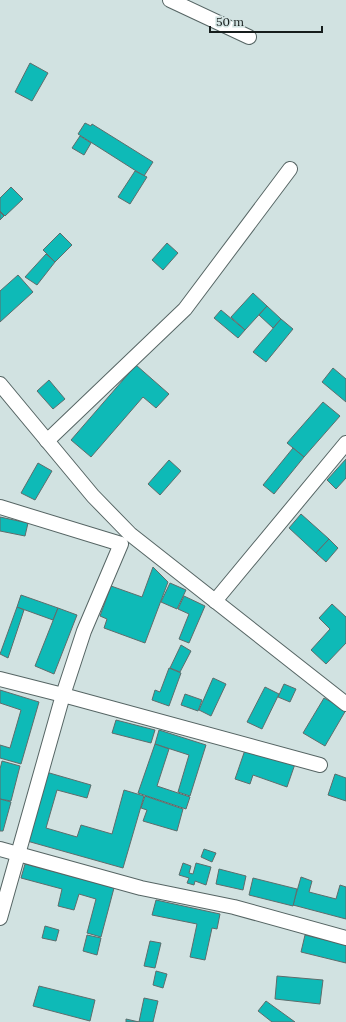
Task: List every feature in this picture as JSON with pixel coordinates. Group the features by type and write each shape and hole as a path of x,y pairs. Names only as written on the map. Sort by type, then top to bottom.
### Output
{"street":[{"path":"170,0 249,37"},
{"path":"47,441 185,309 290,169"},
{"path":"0,384 93,496 125,539 215,601 346,704"},
{"path":"215,601 346,443"},
{"path":"0,507 125,539"},
{"path":"0,918 63,695 84,631 125,539"},
{"path":"0,679 320,765"},
{"path":"0,849 141,888 234,906 346,938"}],"building":[{"path":"30,63 48,73 32,101 15,92"},
{"path":"85,123 91,126 92,124 153,162 144,176 78,134"},
{"path":"80,136 91,143 84,155 72,148"},
{"path":"135,171 147,177 130,204 118,197"},
{"path":"11,187 23,199 5,216 0,211 0,198"},
{"path":"0,212 4,216 0,220"},
{"path":"60,233 72,245 55,262 43,250"},
{"path":"167,243 178,253 163,270 152,260"},
{"path":"46,254 55,262 37,285 25,277"},
{"path":"18,275 33,292 0,322 0,291"},
{"path":"253,293 267,306 245,330 231,317"},
{"path":"267,306 281,319 273,328 259,315"},
{"path":"221,310 245,330 238,338 214,318"},
{"path":"281,319 293,329 266,362 253,352"},
{"path":"136,365 169,394 156,408 143,397 91,457 71,440"},
{"path":"333,368 346,379 346,402 322,382"},
{"path":"49,380 65,399 53,409 37,391"},
{"path":"323,402 340,416 304,457 287,443"},
{"path":"293,448 304,457 274,494 263,485"},
{"path":"346,459 346,478 336,489 327,480"},
{"path":"169,460 181,471 160,495 148,484"},
{"path":"38,463 52,471 35,500 21,493"},
{"path":"301,514 329,539 316,553 289,528"},
{"path":"0,517 28,523 25,536 0,531"},
{"path":"329,539 338,548 326,562 316,553"},
{"path":"153,567 168,582 145,643 104,628 107,619 100,616 111,586 142,597"},
{"path":"170,583 186,590 177,609 161,602"},
{"path":"21,595 58,608 53,620 17,607"},
{"path":"184,596 205,606 189,643 179,639 189,614 178,609"},
{"path":"332,604 346,617 346,643 326,664 311,650 330,629 319,618"},
{"path":"17,607 24,610 8,658 0,654"},
{"path":"58,608 77,615 54,674 35,666"},
{"path":"181,645 191,651 180,672 170,668"},
{"path":"169,668 181,673 169,706 152,700 155,690 160,692"},
{"path":"213,678 226,684 211,716 199,710"},
{"path":"284,684 296,689 290,702 278,697"},
{"path":"265,687 279,694 262,729 247,722"},
{"path":"0,690 39,702 21,764 0,758 0,745 10,748 21,710 0,703"},
{"path":"185,694 202,700 198,711 181,705"},
{"path":"324,698 346,710 325,746 303,733"},
{"path":"116,720 155,730 151,743 112,733"},
{"path":"159,730 206,745 190,796 178,792 189,755 155,744"},
{"path":"155,744 169,749 157,786 190,797 186,809 138,793"},
{"path":"246,747 295,764 287,787 253,775 250,784 235,779"},
{"path":"2,761 20,766 11,801 0,799 0,769"},
{"path":"46,772 91,785 87,798 57,790 46,828 77,837 81,825 112,834 124,790 144,796 123,868 27,841"},
{"path":"335,774 346,778 346,801 328,795"},
{"path":"145,796 183,809 177,831 143,821 147,810 141,808"},
{"path":"0,799 11,802 3,831 0,831"},
{"path":"204,849 216,853 212,862 201,857"},
{"path":"183,863 191,866 189,873 193,874 196,863 211,867 206,885 195,881 194,885 187,883 189,878 179,875"},
{"path":"25,864 114,888 101,937 87,933 96,899 79,894 74,910 58,906 62,889 21,878"},
{"path":"219,869 246,876 243,890 216,884"},
{"path":"301,877 312,881 309,892 336,899 340,885 346,887 346,919 293,905"},
{"path":"253,878 297,889 293,906 249,895"},
{"path":"156,900 220,914 217,929 212,928 205,960 190,957 197,924 152,915"},
{"path":"45,926 59,930 56,941 42,938"},
{"path":"87,935 101,938 97,955 83,951"},
{"path":"305,935 346,945 346,963 301,952"},
{"path":"150,941 161,943 155,968 144,966"},
{"path":"156,971 167,974 163,988 153,985"},
{"path":"277,976 323,980 320,1004 275,999"},
{"path":"39,986 95,1000 90,1021 33,1006"},
{"path":"144,998 158,1001 153,1022 139,1022"},
{"path":"266,1001 295,1022 272,1022 258,1011"},
{"path":"126,1019 139,1022 126,1022"}]}
